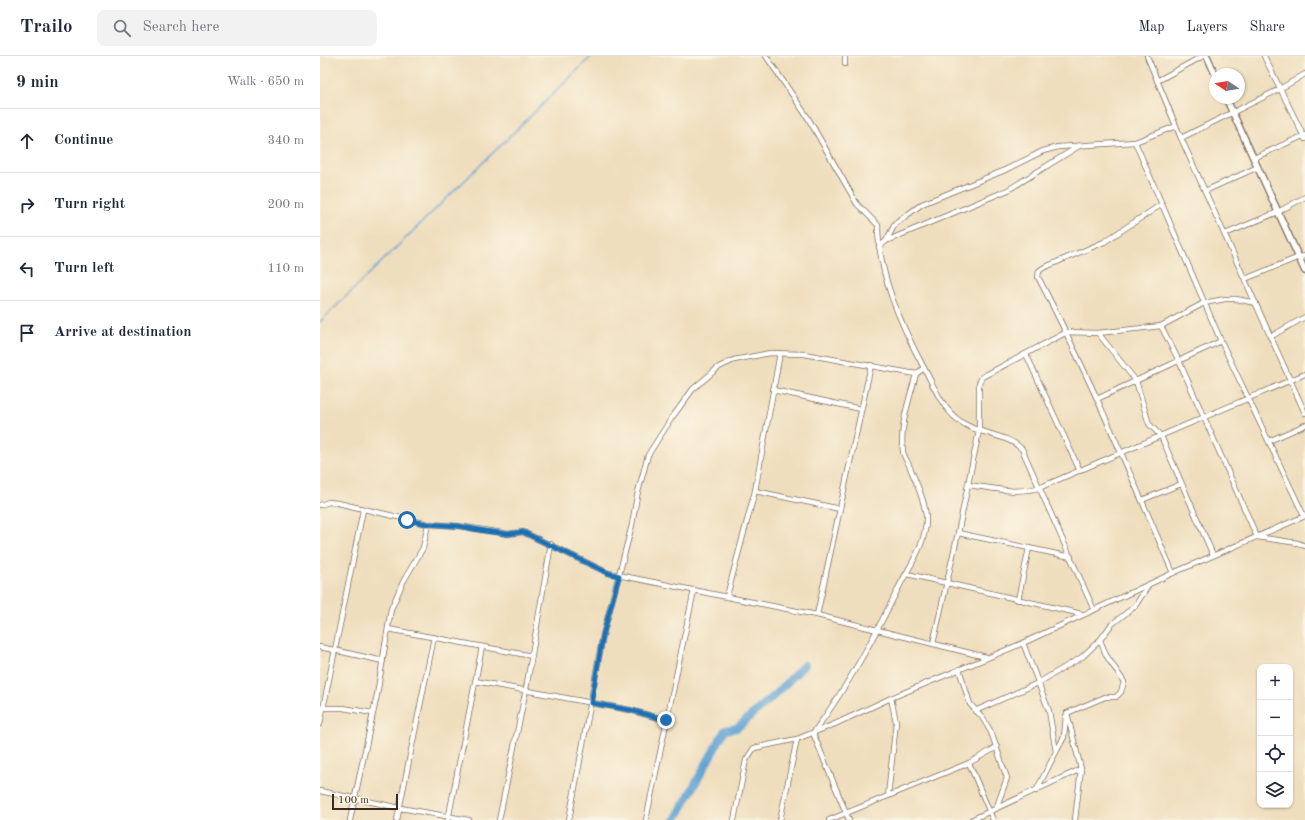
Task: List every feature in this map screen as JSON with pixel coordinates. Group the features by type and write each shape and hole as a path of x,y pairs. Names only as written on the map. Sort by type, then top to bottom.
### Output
{"street":[{"path":"766,56 808,118 857,204 878,225 879,247 898,313 913,349 934,390 956,419 968,427 1016,443 1022,449 1041,487 1094,610"},
{"path":"845,56 845,64"},
{"path":"1147,56 1181,138 1256,303 1289,381 1305,413"},
{"path":"1157,81 1202,56"},
{"path":"1207,56 1212,68"},
{"path":"1254,158 1304,136 1264,56"},
{"path":"1181,138 1280,89 1305,74"},
{"path":"1229,104 1278,212 1302,256 1305,271"},
{"path":"886,241 895,224 922,204 1003,171 1043,151 1058,147 1135,142 1176,126"},
{"path":"734,820 749,753 754,748 797,739 813,733 986,657 1023,643 1082,614 1304,516 1221,341 1135,142"},
{"path":"879,247 886,241 1008,190 1080,146"},
{"path":"1205,191 1258,167"},
{"path":"1225,234 1278,212 1305,198"},
{"path":"1162,204 1108,239 1043,268 1039,271 1038,276 1066,332 1122,453 1173,573"},
{"path":"1245,279 1302,256"},
{"path":"933,644 979,431 979,383 982,377 1066,332 1098,333 1161,326 1204,303 1232,298 1256,303"},
{"path":"1270,337 1305,317"},
{"path":"1161,326 1179,361 1257,537"},
{"path":"1098,333 1136,381 1149,424 1161,436 1213,556"},
{"path":"1097,399 1221,341"},
{"path":"569,820 603,635 632,525 637,496 648,455 670,420 693,389 719,367 734,360 780,353 804,354 916,374"},
{"path":"727,596 755,491 780,353"},
{"path":"1026,354 1080,471"},
{"path":"817,615 871,365"},
{"path":"813,733 829,712 878,630 915,560 924,532 926,516 903,451 903,427 916,374 924,368"},
{"path":"968,485 1017,492 1030,491 1305,374"},
{"path":"773,390 861,409"},
{"path":"1269,441 1305,425"},
{"path":"1142,500 1181,484"},
{"path":"755,491 840,509"},
{"path":"320,505 329,502 428,524 458,526 508,534 523,532 551,544 608,573 619,576 727,596 817,615 986,657"},
{"path":"320,724 322,708 364,510"},
{"path":"350,820 373,713 391,609 403,582 422,548 428,524"},
{"path":"958,533 1071,556"},
{"path":"1257,537 1298,543 1305,546"},
{"path":"499,820 526,689 551,544"},
{"path":"1018,600 1029,548"},
{"path":"907,574 1082,614"},
{"path":"975,711 1038,683 1082,657 1100,640 1111,625 1135,606 1149,585"},
{"path":"646,820 694,590"},
{"path":"388,628 532,656"},
{"path":"397,820 434,637"},
{"path":"1067,713 1105,697 1116,697 1122,692 1124,682 1106,655 1100,640"},
{"path":"1023,643 1049,711 1056,752"},
{"path":"320,647 383,661"},
{"path":"449,818 482,647"},
{"path":"959,669 970,704 982,717 998,747 1007,778 996,809"},
{"path":"475,680 630,710 666,720"},
{"path":"888,796 896,722 891,698"},
{"path":"322,708 343,708 373,713"},
{"path":"1036,791 1064,737 1067,713"},
{"path":"1067,713 1081,769 1075,820"},
{"path":"813,733 849,820"},
{"path":"780,820 797,739"},
{"path":"829,820 969,763 998,747"},
{"path":"969,763 993,820"},
{"path":"971,820 1081,769"},
{"path":"320,791 449,818 469,820"}],"waterway":[{"path":"320,322 592,56"},
{"path":"675,820 725,730 737,728 777,693 804,665"}],"route":[{"path":"407,520 508,534 523,532 551,544 608,573 619,576 603,635 591,703 630,710 666,720"}]}
